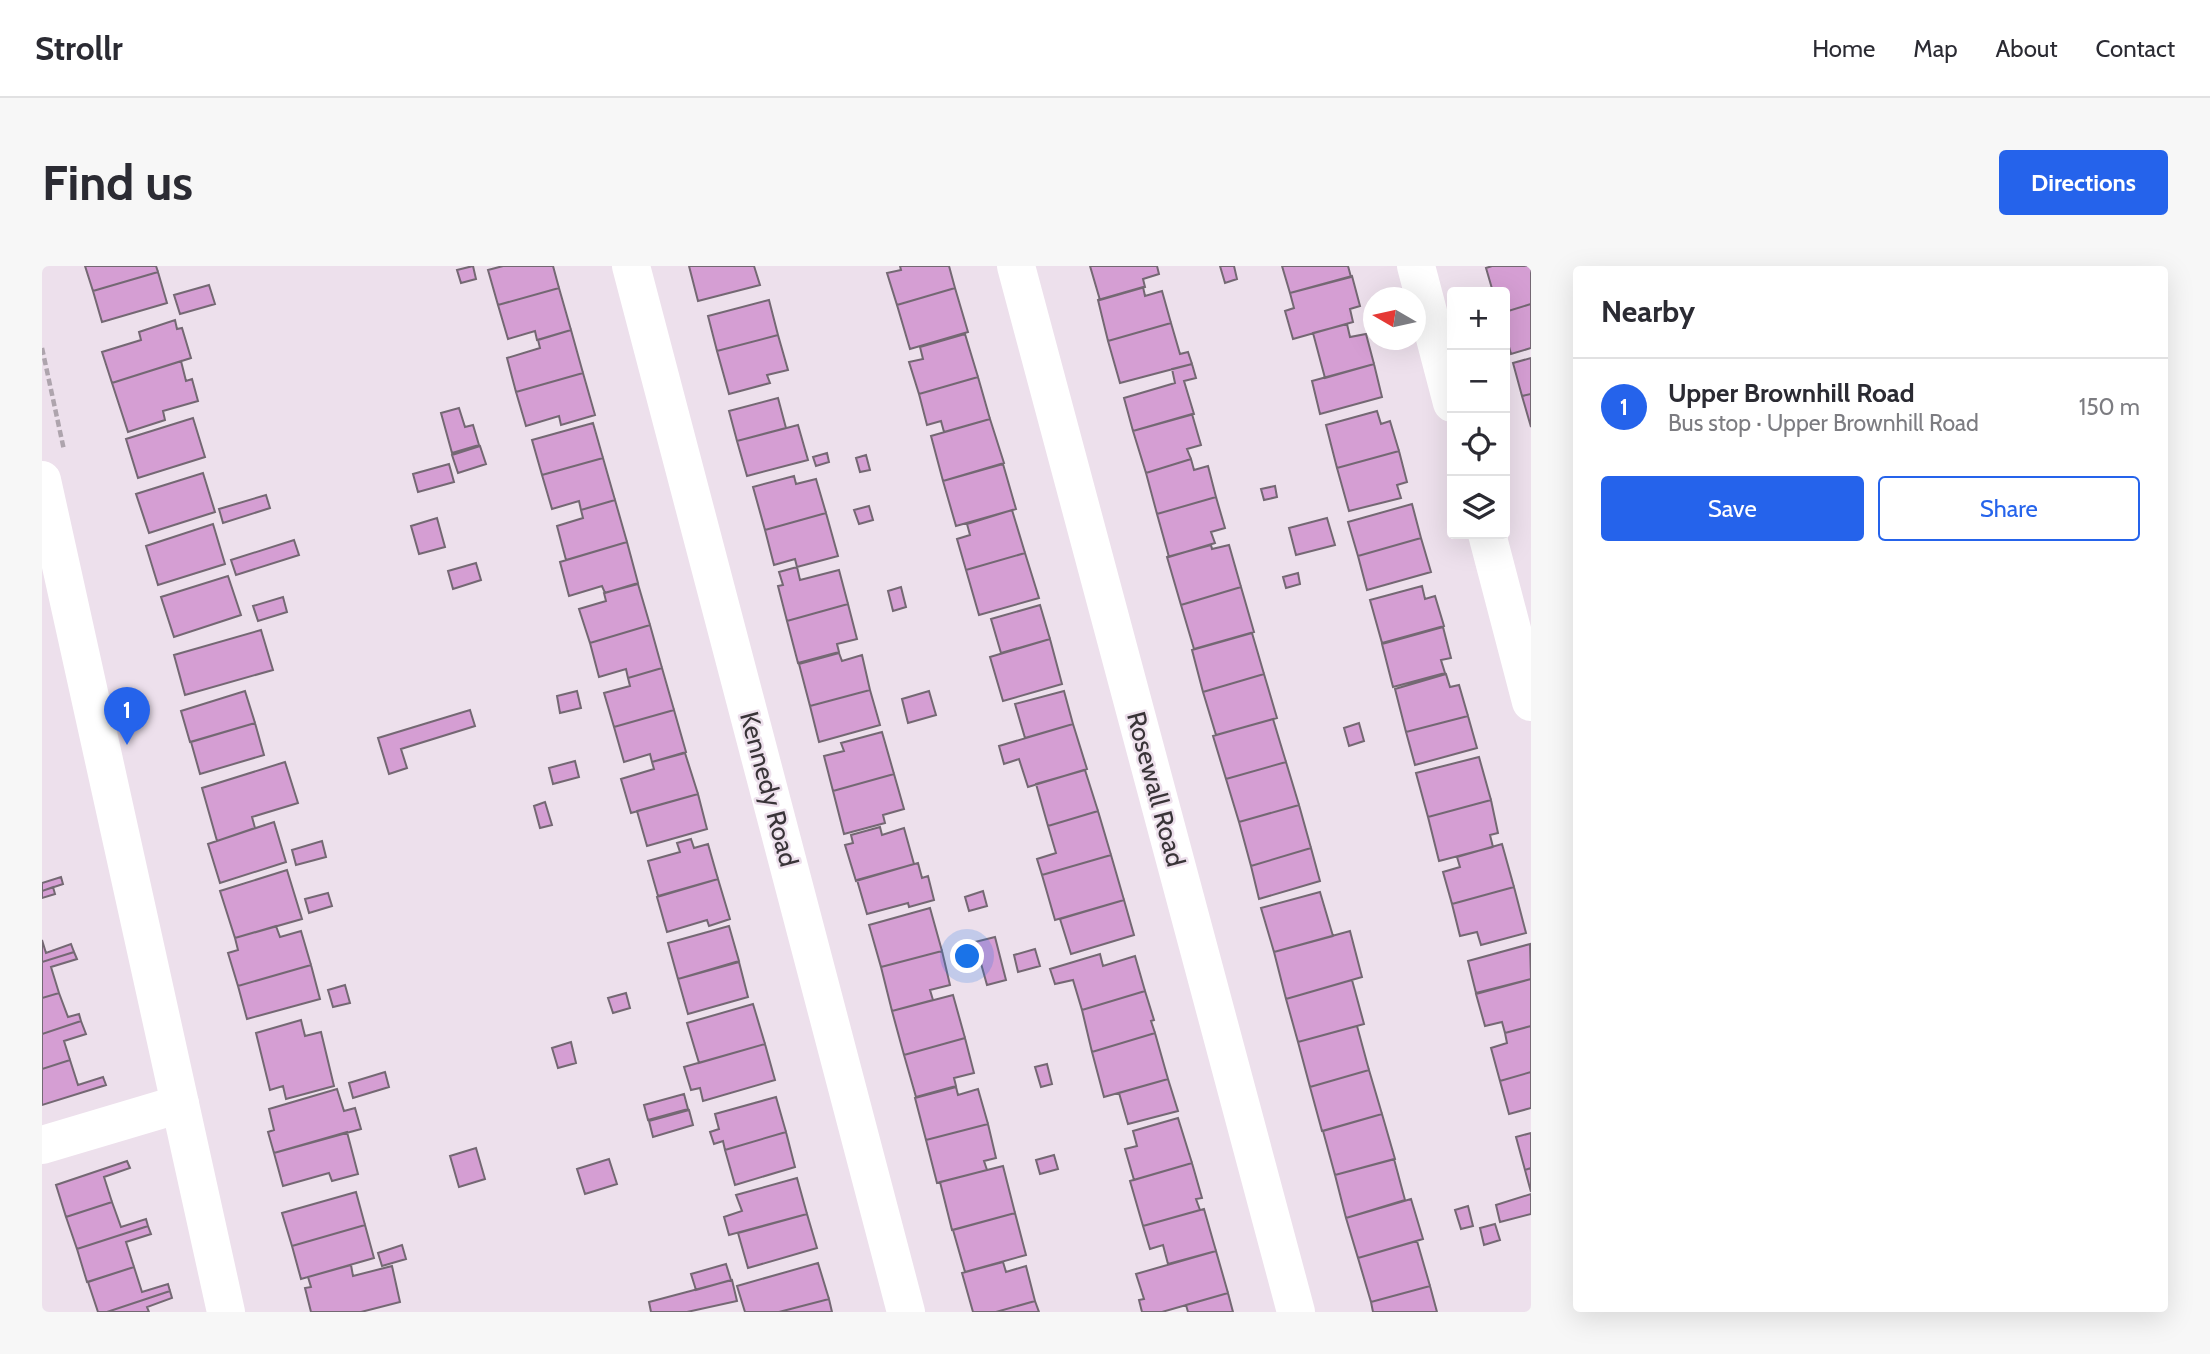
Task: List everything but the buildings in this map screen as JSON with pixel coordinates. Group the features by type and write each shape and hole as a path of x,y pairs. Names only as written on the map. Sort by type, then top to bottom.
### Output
{"street":[{"name":"Kennedy Road","path":"631,266 906,1312"},
{"name":"Rosewall Road","path":"1016,266 1296,1312"},
{"path":"1416,266 1447,384"},
{"path":"42,480 226,1312"},
{"path":"1488,539 1531,702"},
{"path":"42,1144 180,1104"}],"place":[{"name":"Upper Brownhill Road","path":"127,745"}]}
